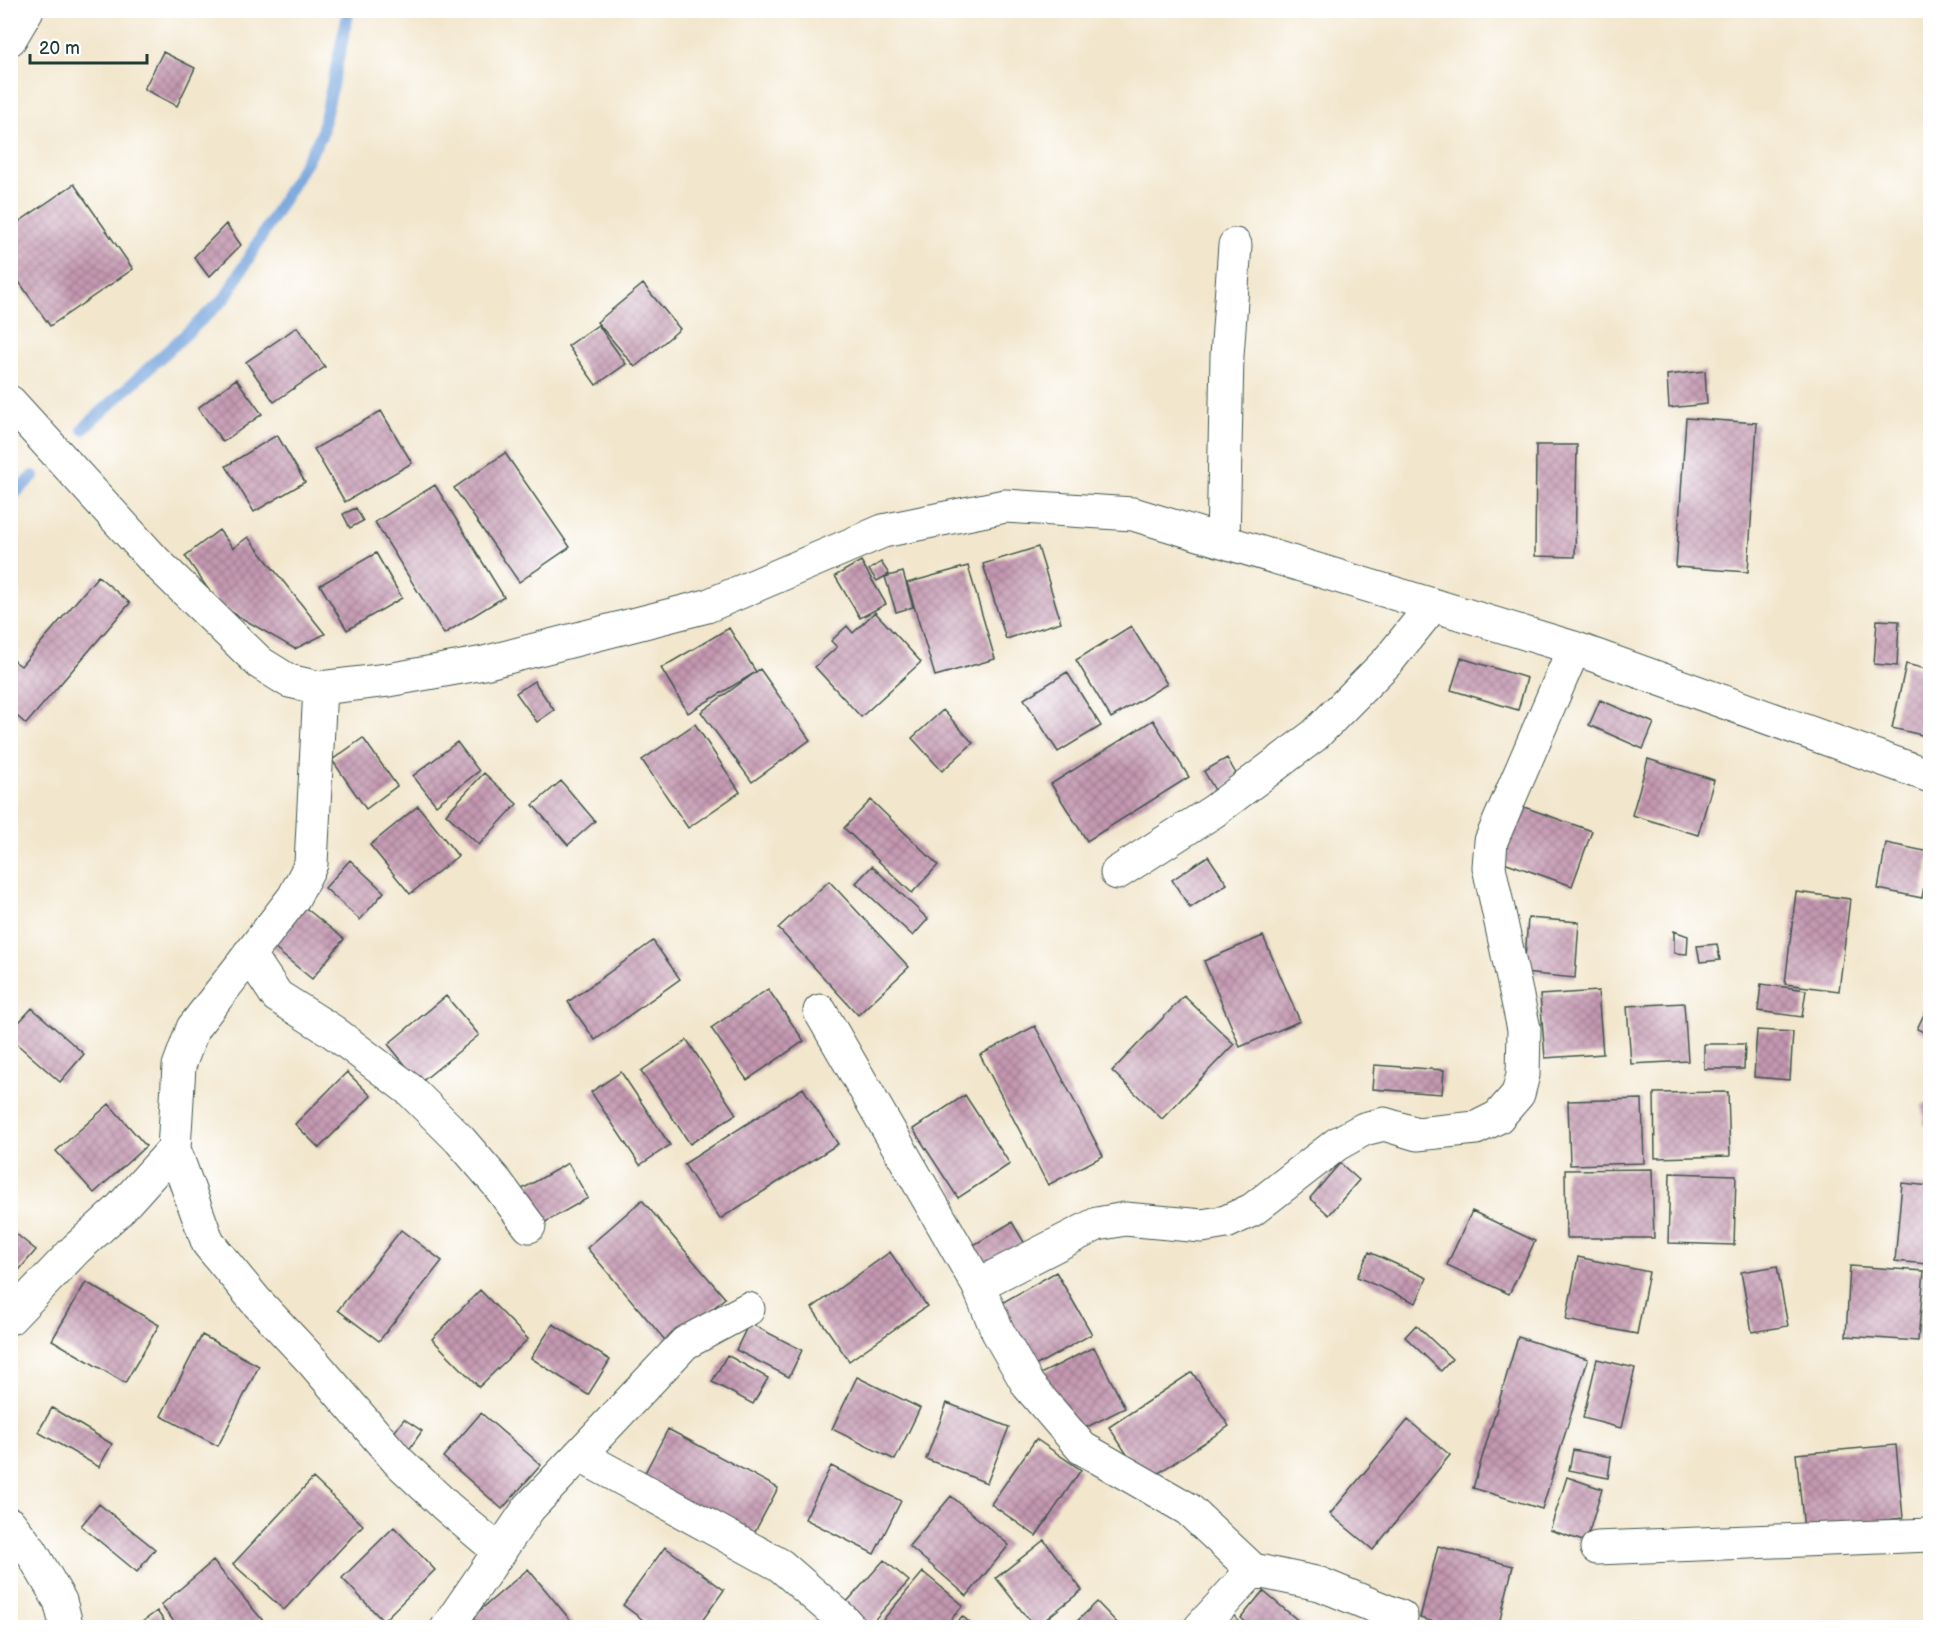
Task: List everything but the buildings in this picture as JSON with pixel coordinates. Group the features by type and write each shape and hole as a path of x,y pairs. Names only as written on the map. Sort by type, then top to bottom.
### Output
{"street":[{"path":"10,39 27,10"},
{"path":"1223,541 1227,356 1235,245"},
{"path":"10,402 155,561 260,663 289,681 320,688 388,680 484,663 695,609 883,531 1005,506 1133,514 1574,648 1930,776"},
{"path":"1117,873 1214,811 1315,735 1388,661 1433,605"},
{"path":"978,1285 1097,1224 1125,1219 1202,1227 1226,1222 1252,1210 1337,1144 1364,1130 1384,1124 1418,1134 1476,1128 1498,1118 1518,1094 1523,1075 1524,1029 1489,867 1491,841 1574,648"},
{"path":"289,681 318,725"},
{"path":"320,688 311,864 294,897 193,1028 179,1066 174,1149 208,1243 255,1300 313,1362 398,1461 447,1507 501,1551"},
{"path":"249,954 277,996 332,1031 410,1090 460,1140 497,1183 529,1226"},
{"path":"820,1011 978,1285 998,1332 1028,1385 1082,1448 1188,1509 1253,1570 1320,1584 1401,1617"},
{"path":"15,1303 118,1211 174,1149"},
{"path":"447,1628 528,1508 686,1343 748,1309"},
{"path":"579,1455 780,1565 850,1628"},
{"path":"10,1524 31,1551 60,1601 67,1628"},
{"path":"1597,1548 1930,1535"},
{"path":"1200,1628 1253,1570"}],"waterway":[{"path":"83,429 225,298 321,136 349,10"},
{"path":"10,498 33,476"}]}
